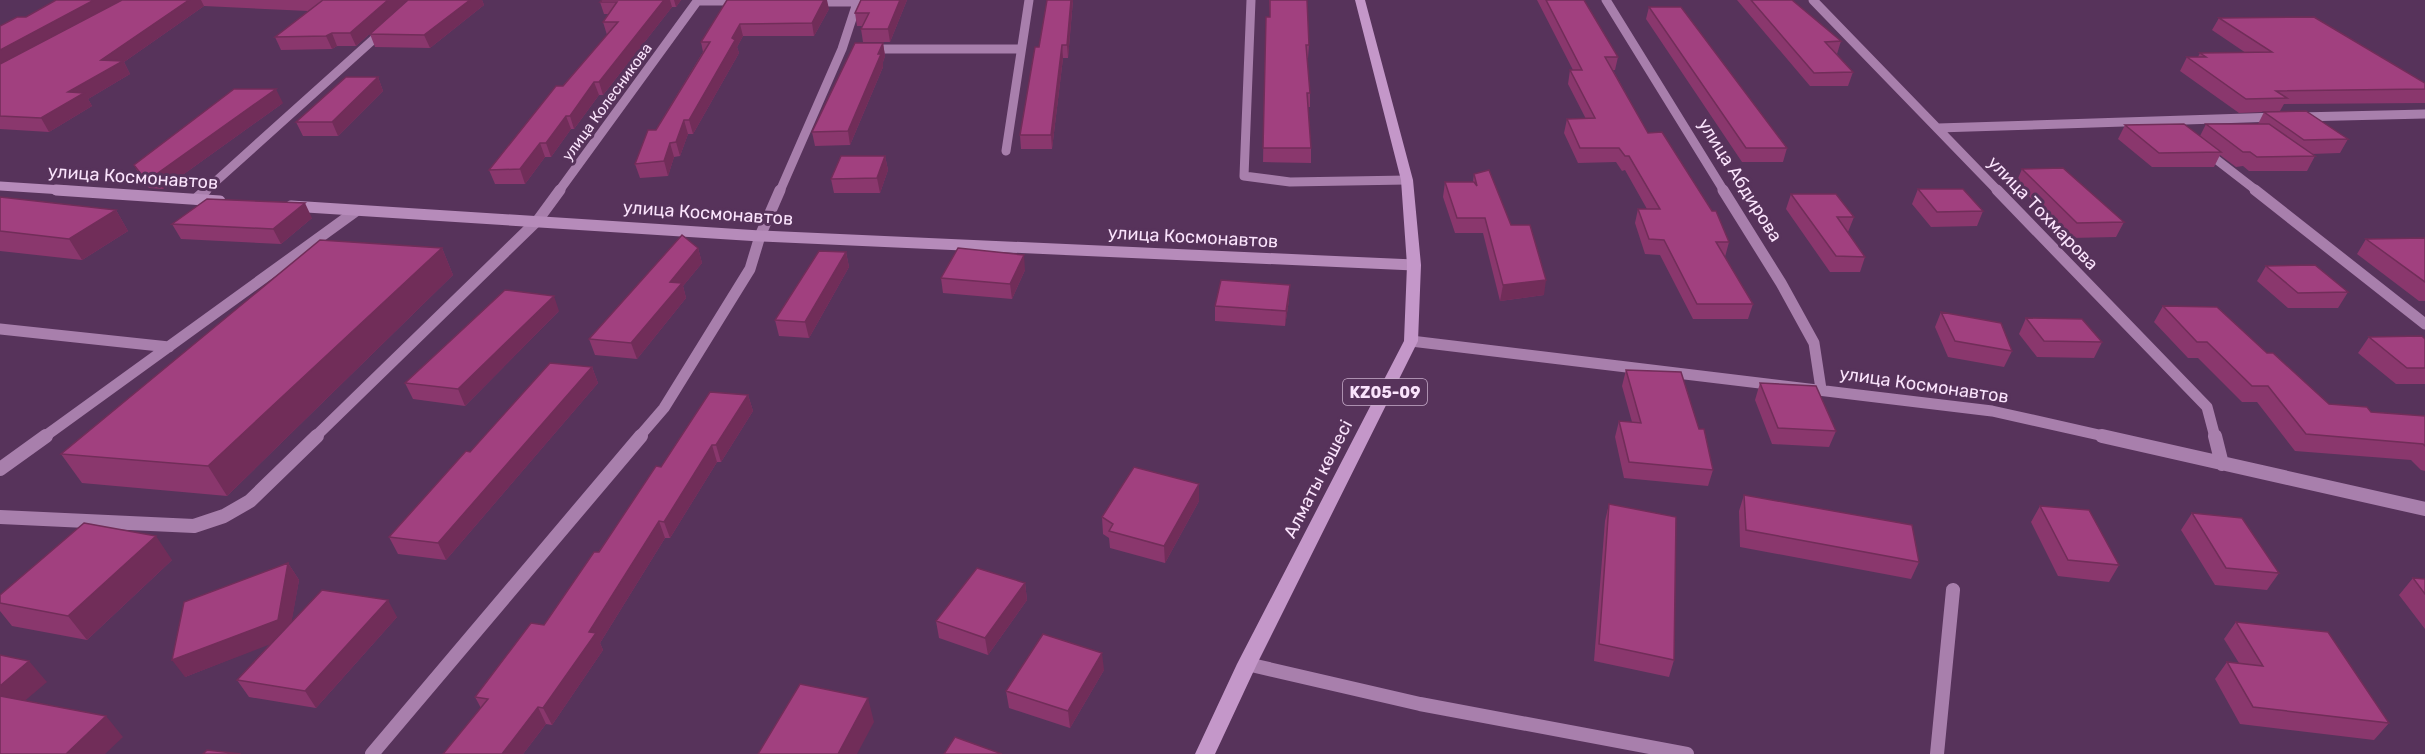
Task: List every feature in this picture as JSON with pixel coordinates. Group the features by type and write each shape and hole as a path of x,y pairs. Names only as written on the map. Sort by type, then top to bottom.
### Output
{"main road":[{"name":"Алматы көшесі","path":"1205,754 1247,664 1411,341 1414,266 1407,180 1360,0"},
{"name":"улица Космонавтов","path":"0,186 230,202"},
{"name":"улица Космонавтов","path":"276,205 760,236 1414,266"}],"street":[{"path":"1006,151 1029,0"},
{"path":"1251,0 1244,176 1290,182 1407,180"},
{"name":"улица Абдирова","path":"1606,0 1781,284 1814,343 1821,389"},
{"name":"улица Тохмарова","path":"1813,0 2207,407 2222,464"},
{"path":"698,1 754,2"},
{"name":"улица Колесникова","path":"0,517 194,526 224,516 250,501 537,220 698,1"},
{"path":"372,754 664,408 750,269 760,236 842,48 857,1 800,2"},
{"path":"195,199 391,24"},
{"path":"842,48 1021,49"},
{"path":"1938,128 2165,120 2422,116"},
{"path":"2165,120 2184,135"},
{"path":"2193,142 2425,324"},
{"path":"0,469 356,211"},
{"path":"0,329 169,347"},
{"name":"улица Космонавтов","path":"1411,341 1992,411 2425,509"},
{"path":"1937,754 1953,590"},
{"path":"1247,664 1420,704 1687,754"}],"building":[{"path":"56,0 94,0 0,50 0,26 17,17 26,17"},
{"path":"122,0 189,0 101,60 123,61 68,92 84,93 41,118 0,116 0,64"},
{"path":"323,0 388,0 350,33 275,37"},
{"path":"408,0 470,0 424,35 370,34"},
{"path":"602,0 664,0 599,82 594,82 570,116 566,116 546,143 540,143 520,169 489,170 556,86 563,86 618,22 603,22 617,2 600,2"},
{"path":"727,0 824,0 812,23 740,24 732,38 735,40 689,120 684,120 676,142 670,143 664,161 635,164 648,130 656,130 710,42 701,42"},
{"path":"861,0 900,0 888,29 861,29 869,13 855,13"},
{"path":"1047,0 1071,0 1067,45 1062,45 1051,135 1020,135 1035,47 1039,47"},
{"path":"1270,0 1307,0 1309,45 1306,45 1310,93 1307,93 1311,148 1263,148 1266,17 1270,17"},
{"path":"1546,0 1584,0 1618,57 1605,57 1648,133 1662,132 1712,211 1716,211 1729,242 1716,242 1753,304 1697,304 1664,240 1649,239 1638,209 1660,209 1629,156 1625,156 1619,148 1580,148 1567,119 1595,118 1570,70 1582,70"},
{"path":"1751,0 1792,0 1841,41 1825,42 1853,72 1814,73"},
{"path":"1649,7 1681,7 1787,148 1746,148"},
{"path":"2314,17 2425,83 2425,89 2276,91 2287,98 2246,99 2187,57 2206,57 2200,53 2272,52 2219,18"},
{"path":"855,43 883,43 878,54 881,54 848,131 812,132"},
{"path":"346,77 378,77 332,122 296,122"},
{"path":"234,89 276,89 155,175 141,174 134,165"},
{"path":"2306,111 2348,139 2304,140 2264,112"},
{"path":"2184,124 2221,152 2159,153 2125,125"},
{"path":"2206,124 2269,124 2315,156 2257,157 2250,152 2243,152"},
{"path":"841,156 885,156 877,178 831,179"},
{"path":"2063,168 2124,222 2077,223 2022,169"},
{"path":"1489,170 1511,225 1530,225 1546,280 1503,285 1485,218 1457,218 1445,182 1474,182 1477,186 1474,174"},
{"path":"1918,189 1963,189 1983,211 1937,212"},
{"path":"1791,194 1836,194 1854,217 1837,217 1865,257 1836,256"},
{"path":"0,197 116,210 69,239 0,231"},
{"path":"207,199 305,203 273,229 172,224"},
{"path":"682,235 698,248 670,282 682,283 631,343 589,339"},
{"path":"2425,238 2425,282 2366,239"},
{"path":"320,240 442,248 208,466 61,454"},
{"path":"958,248 1024,255 1010,284 941,278"},
{"path":"819,251 846,252 805,322 775,320"},
{"path":"2315,265 2348,292 2298,293 2266,266"},
{"path":"1221,280 1290,285 1286,311 1215,306"},
{"path":"505,290 554,296 458,389 405,383"},
{"path":"2163,306 2217,307 2267,353 2273,353 2329,404 2367,407 2371,412 2425,416 2425,446 2306,434 2268,386 2252,386 2207,342 2197,342"},
{"path":"1941,312 2001,323 2012,351 1955,341"},
{"path":"2026,318 2082,319 2102,342 2044,341"},
{"path":"2422,336 2425,339 2425,368 2407,368 2369,337"},
{"path":"550,363 592,367 438,543 389,537 466,451 470,452"},
{"path":"1626,370 1681,372 1699,429 1704,429 1713,470 1629,462 1619,421 1641,423"},
{"path":"1760,383 1816,386 1836,431 1778,428"},
{"path":"710,392 748,395 716,445 712,445 664,522 659,521 589,632 596,633 543,708 538,707 502,754 443,754 488,699 475,697 531,623 544,625 594,552 599,552 656,466 661,467"},
{"path":"1134,467 1199,484 1164,546 1109,531 1113,524 1102,517"},
{"path":"1744,495 1912,525 1919,562 1746,530"},
{"path":"1609,504 1676,517 1674,660 1599,644"},
{"path":"2040,506 2089,510 2119,565 2068,560"},
{"path":"2192,513 2242,518 2279,573 2226,568"},
{"path":"84,523 156,536 68,616 0,603 0,595"},
{"path":"288,563 278,620 172,660 184,602"},
{"path":"977,568 1025,583 985,638 936,621"},
{"path":"2413,578 2425,579 2425,594"},
{"path":"322,590 388,600 305,691 237,680"},
{"path":"2236,622 2328,632 2389,723 2253,707 2227,662 2263,666"},
{"path":"1043,634 1102,653 1068,711 1006,691"},
{"path":"0,655 29,661 0,686"},
{"path":"800,684 868,698 838,754 758,754"},
{"path":"0,696 106,716 66,754 0,754"},
{"path":"955,737 1002,754 944,754"},
{"path":"207,750 241,754 203,754"}]}
